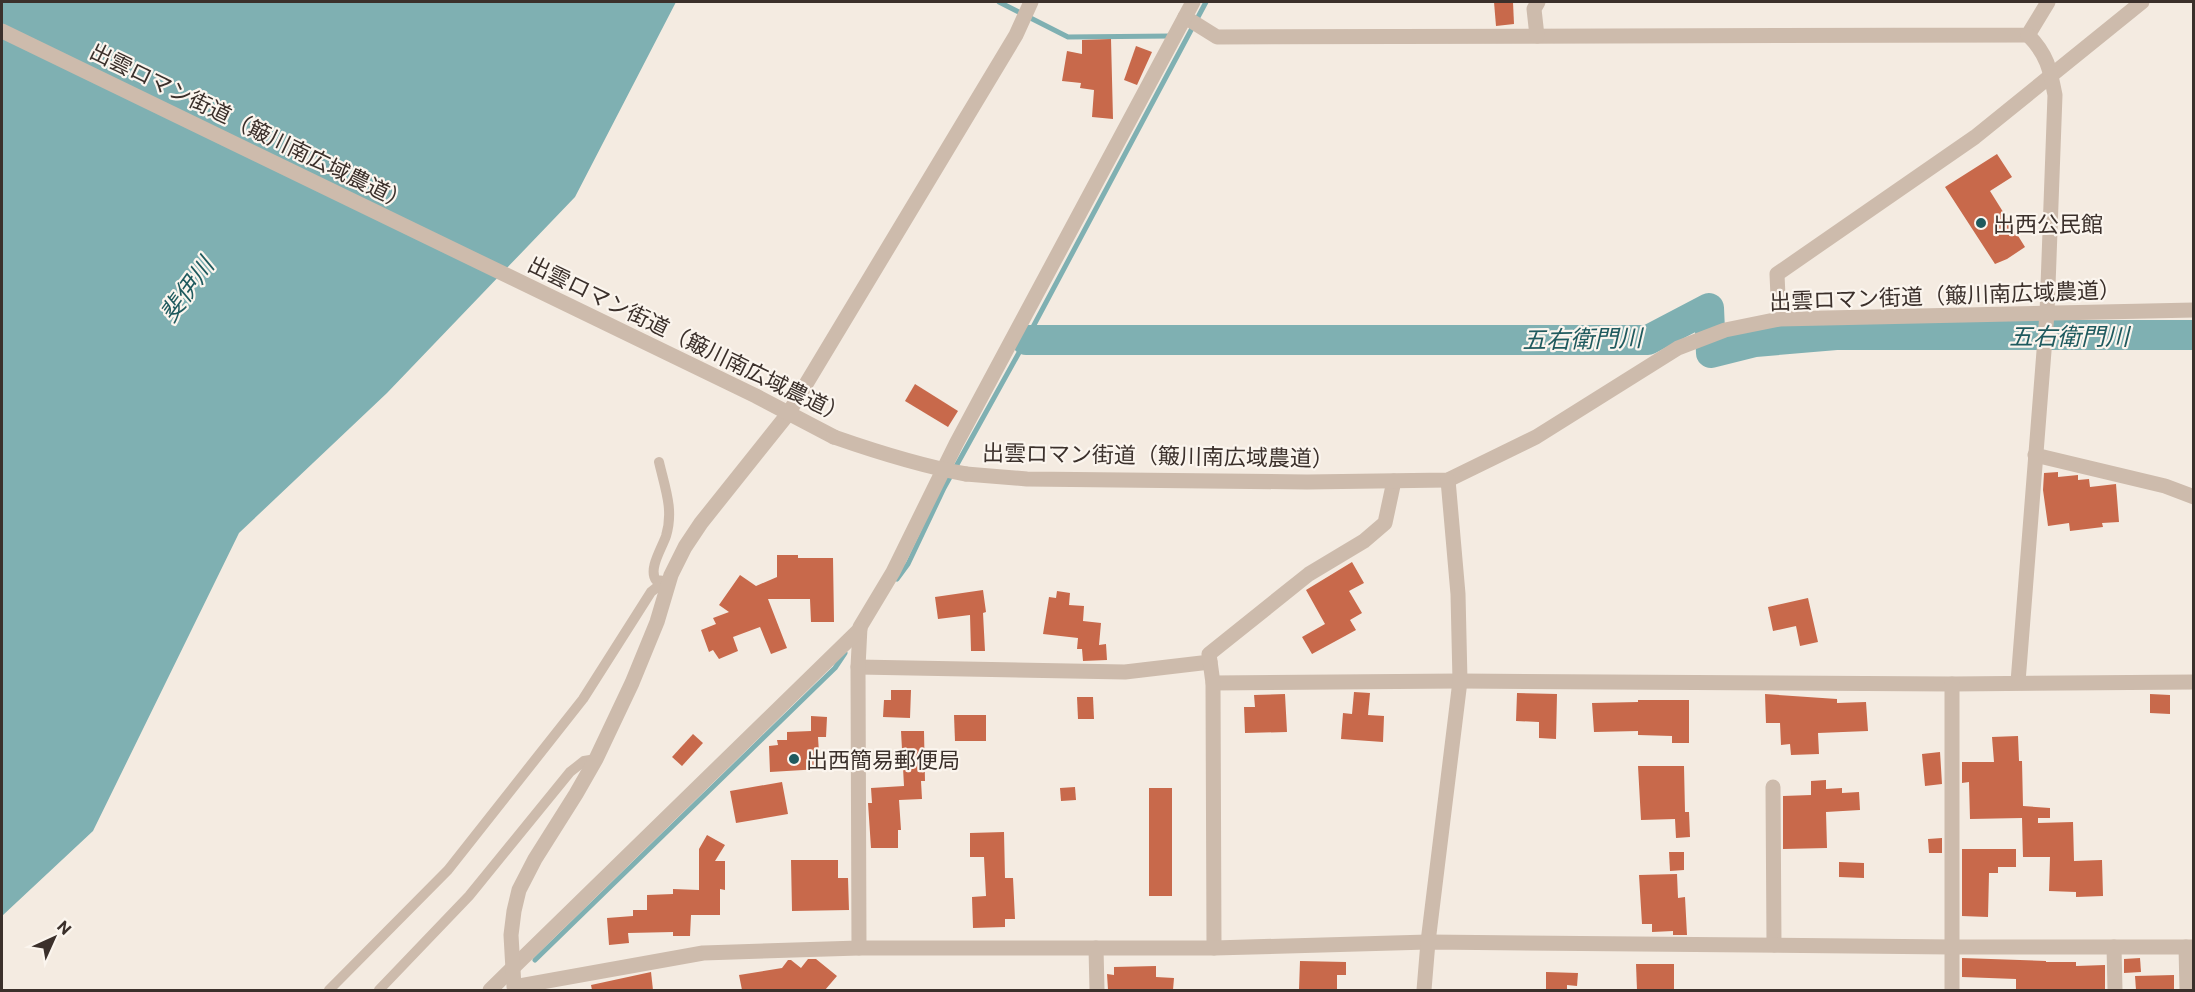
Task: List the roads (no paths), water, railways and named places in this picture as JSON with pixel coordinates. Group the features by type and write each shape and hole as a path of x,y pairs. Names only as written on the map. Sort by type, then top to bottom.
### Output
{"street":[{"path":"1031,2 1016,36 788,414 701,523 667,578 657,622 632,683 596,759 535,859 519,891 512,934 514,989 703,953 860,948 1214,948 1428,942 1952,947 2190,946 2187,990"},
{"path":"490,990 860,629 893,572 956,444 1193,2"},
{"path":"1537,36 1534,9 1538,2"},
{"path":"2028,35 2048,2"},
{"path":"1779,319 1777,274 1975,137 2142,2"},
{"path":"1185,17 1217,37 2028,35 2041,48 2051,74 2055,95 2047,313 2018,682"},
{"name":"出雲ロマン街道（簸川南広域農道）","path":"2,31 756,396 834,437 933,468 966,474 1027,479 1307,482 1448,480 1536,437 1678,348 1725,330 1779,319 2193,310"},
{"path":"2035,455 2165,486 2193,497"},
{"path":"1424,990 1460,681 1458,594 1448,480"},
{"path":"1214,948 1213,683 1209,654 1309,574 1364,541 1385,523 1394,481"},
{"path":"860,629 858,667 860,948"},
{"path":"858,667 1125,672 1210,662"},
{"path":"1213,683 2193,682"},
{"path":"1952,684 1952,990"},
{"path":"1773,787 1774,945"},
{"path":"2114,947 2115,990"},
{"path":"1096,948 1097,990"}],"lane":[{"path":"659,462 670,503 670,517 653,573 656,580 667,578"},
{"path":"329,990 448,870 583,699 651,592 667,578"},
{"path":"379,990 469,896 570,772 584,762 596,759"}],"water":[{"name":"斐伊川","path":"2,2 676,2 575,197 387,393 239,533 93,831 2,916"}],"waterway":[{"path":"999,2 1068,37 1171,36"},
{"path":"897,579 908,564 944,488 1026,340 1206,2"},
{"name":"五右衛門川","path":"1026,340 1648,340 1709,308 1711,353 1755,342 1836,335 2194,335"},
{"path":"535,960 835,668 845,653"}],"place":[{"name":"出西公民館","path":"1981,223"},
{"name":"出西簡易郵便局","path":"794,759"}]}
